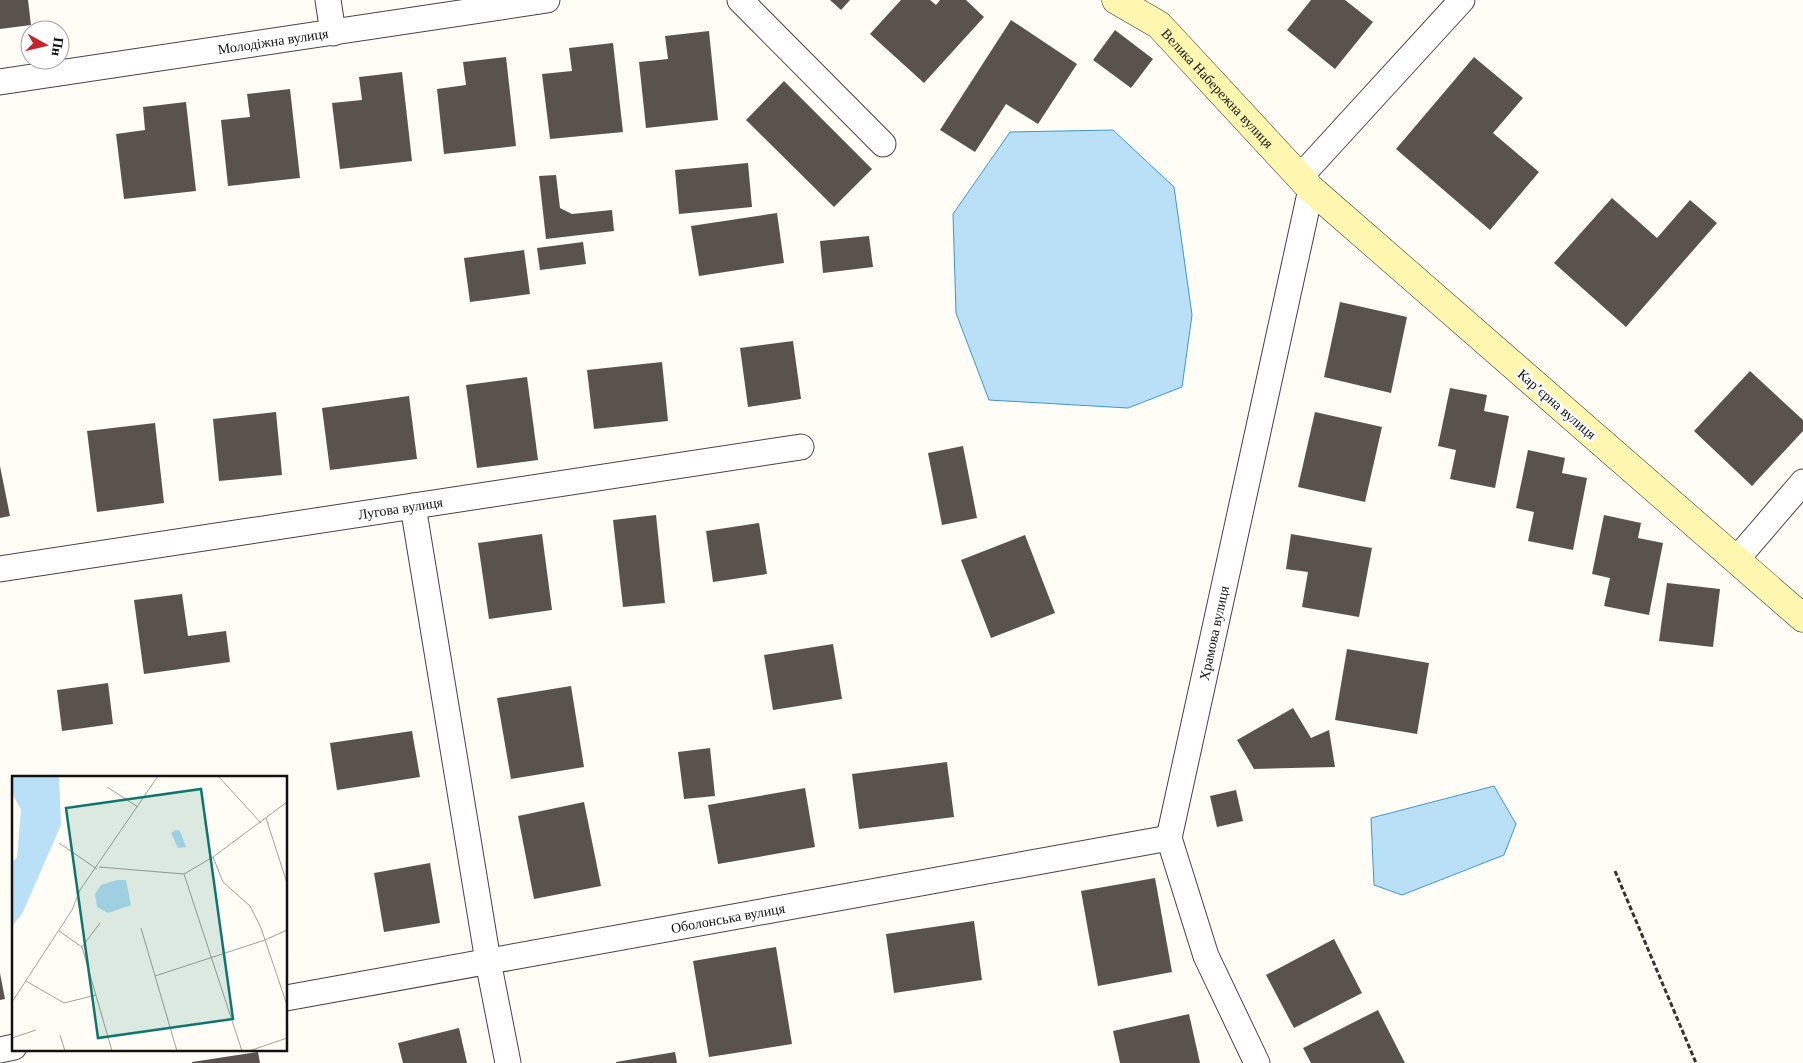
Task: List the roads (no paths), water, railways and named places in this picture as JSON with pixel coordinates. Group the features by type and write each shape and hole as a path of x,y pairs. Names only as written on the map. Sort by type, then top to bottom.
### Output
{"street":[{"path":"328,0 333,33"},
{"name":"Молодіжна вулиця","path":"0,82 547,0"},
{"path":"740,0 883,144"},
{"name":"Велика Набережна вулиця","path":"1116,0 1159,25 1306,183"},
{"path":"1306,183 1462,0"},
{"name":"Карʼєрна вулиця","path":"1306,183 1803,618"},
{"name":"Храмова вулиця","path":"1257,1063 1206,956 1169,838 1306,183"},
{"name":"Лугова вулиця","path":"0,569 801,447"},
{"path":"1736,560 1803,482"},
{"path":"413,506 488,961 508,1063"},
{"name":"Оболонська вулиця","path":"288,998 1169,838"}],"water":[{"path":"1113,130 1174,187 1192,315 1182,387 1128,408 989,400 956,313 953,214 1010,132"},
{"path":"1494,786 1516,824 1504,855 1402,895 1374,885 1371,818"}]}
